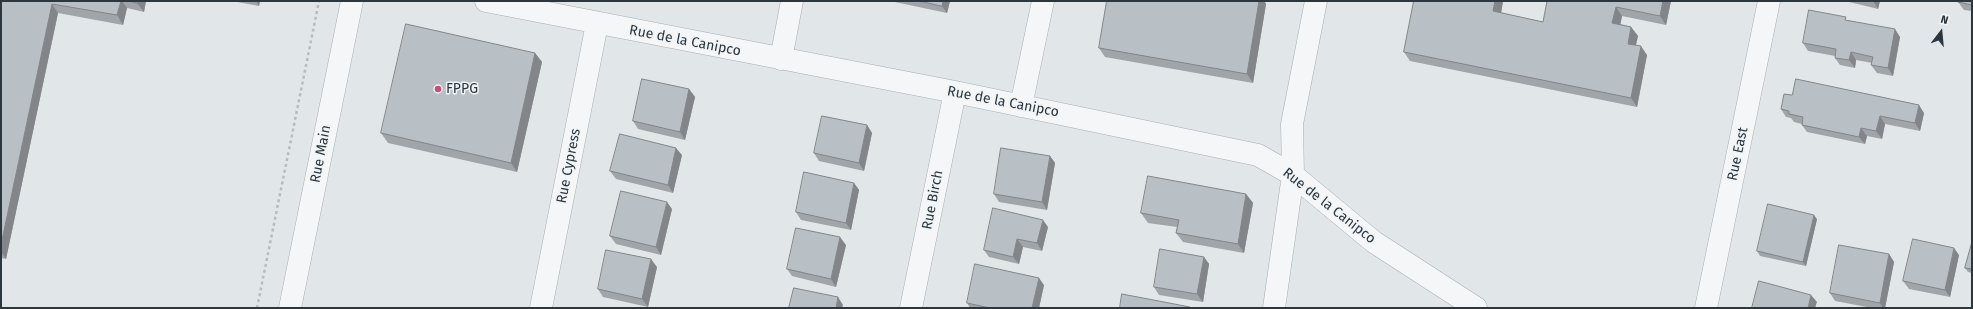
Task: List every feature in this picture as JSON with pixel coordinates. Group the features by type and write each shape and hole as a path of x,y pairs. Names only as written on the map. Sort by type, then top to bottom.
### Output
{"street":[{"name":"Rue Main","path":"290,308 352,1"},
{"name":"Rue de la Canipco","path":"486,1 597,24 955,92 1258,155 1293,175 1374,242 1476,308"},
{"path":"781,59 792,1"},
{"path":"1021,106 1043,1"},
{"path":"1274,308 1293,175 1292,124 1316,1"},
{"name":"Rue East","path":"1706,308 1769,1"},
{"name":"Rue Cypress","path":"542,308 597,24"},
{"name":"Rue Birch","path":"911,308 955,92"}],"path":[{"path":"257,308 319,1"}],"building":[{"path":"1,1 121,1 117,15 52,4 1,245"},
{"path":"920,1 943,1 942,6"},
{"path":"1107,1 1259,1 1247,74 1099,48"},
{"path":"1414,1 1495,1 1493,11 1543,22 1547,1 1663,1 1660,16 1616,7 1612,23 1631,27 1628,44 1641,46 1631,98 1404,52"},
{"path":"1972,1 1972,5 1958,2"},
{"path":"1809,10 1846,17 1845,20 1895,29 1888,68 1871,65 1873,57 1851,52 1849,60 1835,58 1836,49 1803,43"},
{"path":"406,24 535,53 511,163 381,133"},
{"path":"642,79 689,89 680,132 633,121"},
{"path":"1796,79 1919,105 1915,123 1880,116 1876,131 1861,128 1859,137 1802,125 1803,117 1789,114 1789,111 1781,109 1784,94 1792,95"},
{"path":"822,116 867,125 859,163 814,153"},
{"path":"620,134 676,148 668,185 610,171"},
{"path":"1001,148 1050,156 1042,202 994,194"},
{"path":"804,172 854,183 846,223 796,212"},
{"path":"1148,176 1246,194 1238,244 1176,233 1179,220 1141,213"},
{"path":"621,191 667,202 656,247 610,236"},
{"path":"1768,204 1814,215 1803,262 1757,251"},
{"path":"993,208 1043,220 1037,243 1017,239 1013,257 984,250"},
{"path":"796,228 840,237 831,279 787,269"},
{"path":"1913,239 1954,248 1945,290 1903,281"},
{"path":"1972,242 1972,269 1965,268"},
{"path":"1839,245 1889,254 1880,303 1830,293"},
{"path":"1160,249 1204,257 1197,294 1154,287"},
{"path":"606,250 651,259 642,299 598,289"},
{"path":"975,264 1039,278 1032,308 990,308 967,303"},
{"path":"1759,281 1811,295 1808,308 1752,308"},
{"path":"794,288 838,297 836,308 789,308"},
{"path":"1122,294 1190,307 1190,308 1120,308"}],"place":[{"name":"FPPG","path":"438,89"}]}
